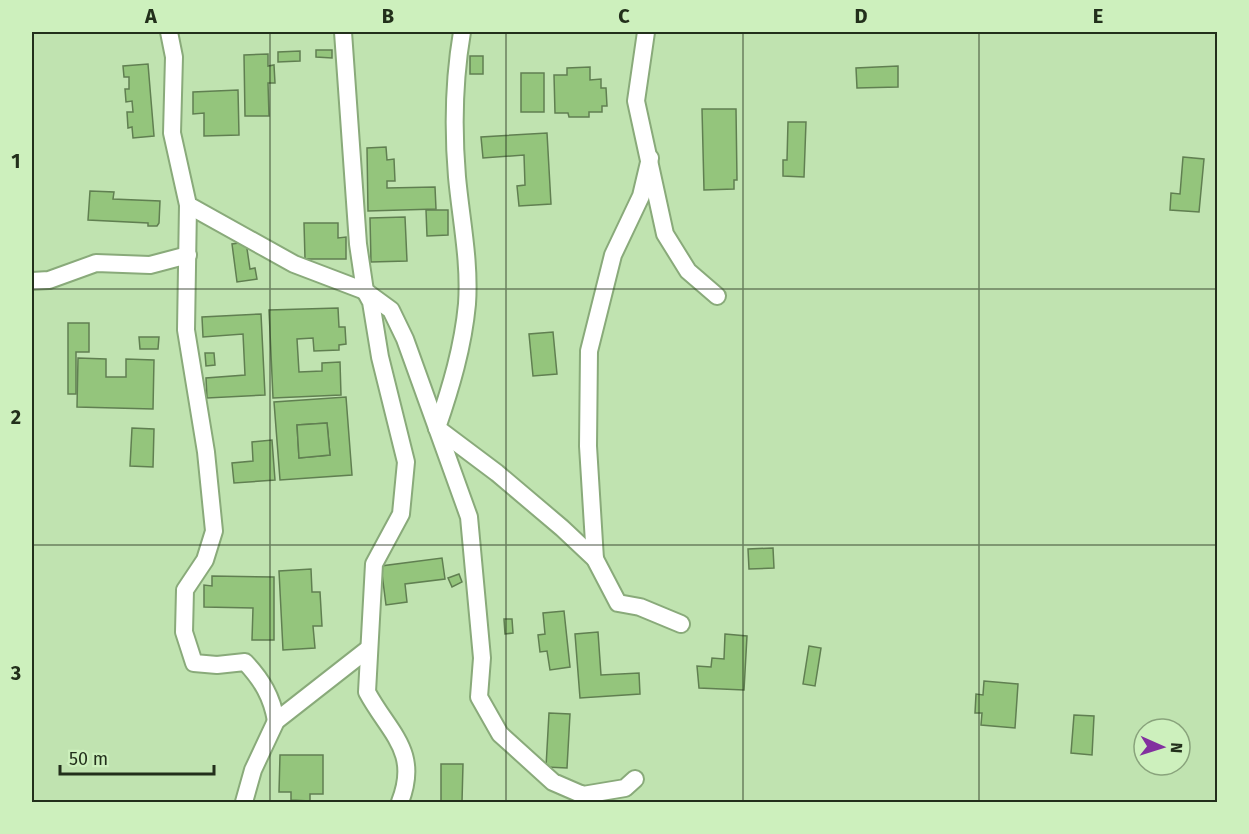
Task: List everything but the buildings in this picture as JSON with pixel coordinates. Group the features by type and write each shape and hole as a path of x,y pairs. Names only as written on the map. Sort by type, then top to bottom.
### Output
{"street":[{"path":"170,32 174,57 172,133 188,205 186,330 209,473 214,531 205,560 184,590 184,632 194,663 218,665 245,662 259,676 272,700 276,721"},
{"path":"343,32 349,91 358,244 365,291 371,302 380,357 406,462 401,514 374,564 367,692 376,710 398,738 408,765 405,788 400,802"},
{"path":"437,428 456,370 467,303 467,249 457,176 456,71 462,32"},
{"path":"646,32 636,101 665,234 688,272 717,296"},
{"path":"595,559 588,446 589,351 613,255 640,196 650,158"},
{"path":"188,205 294,264 365,291 391,310 405,339 468,517 482,658 479,697 500,734 552,782 583,795 625,788 635,779"},
{"path":"32,281 49,280 96,263 150,265 188,255"},
{"path":"437,428 497,473 595,559 618,603 639,607 681,624"},
{"path":"244,802 253,770 276,721 368,649"}]}
